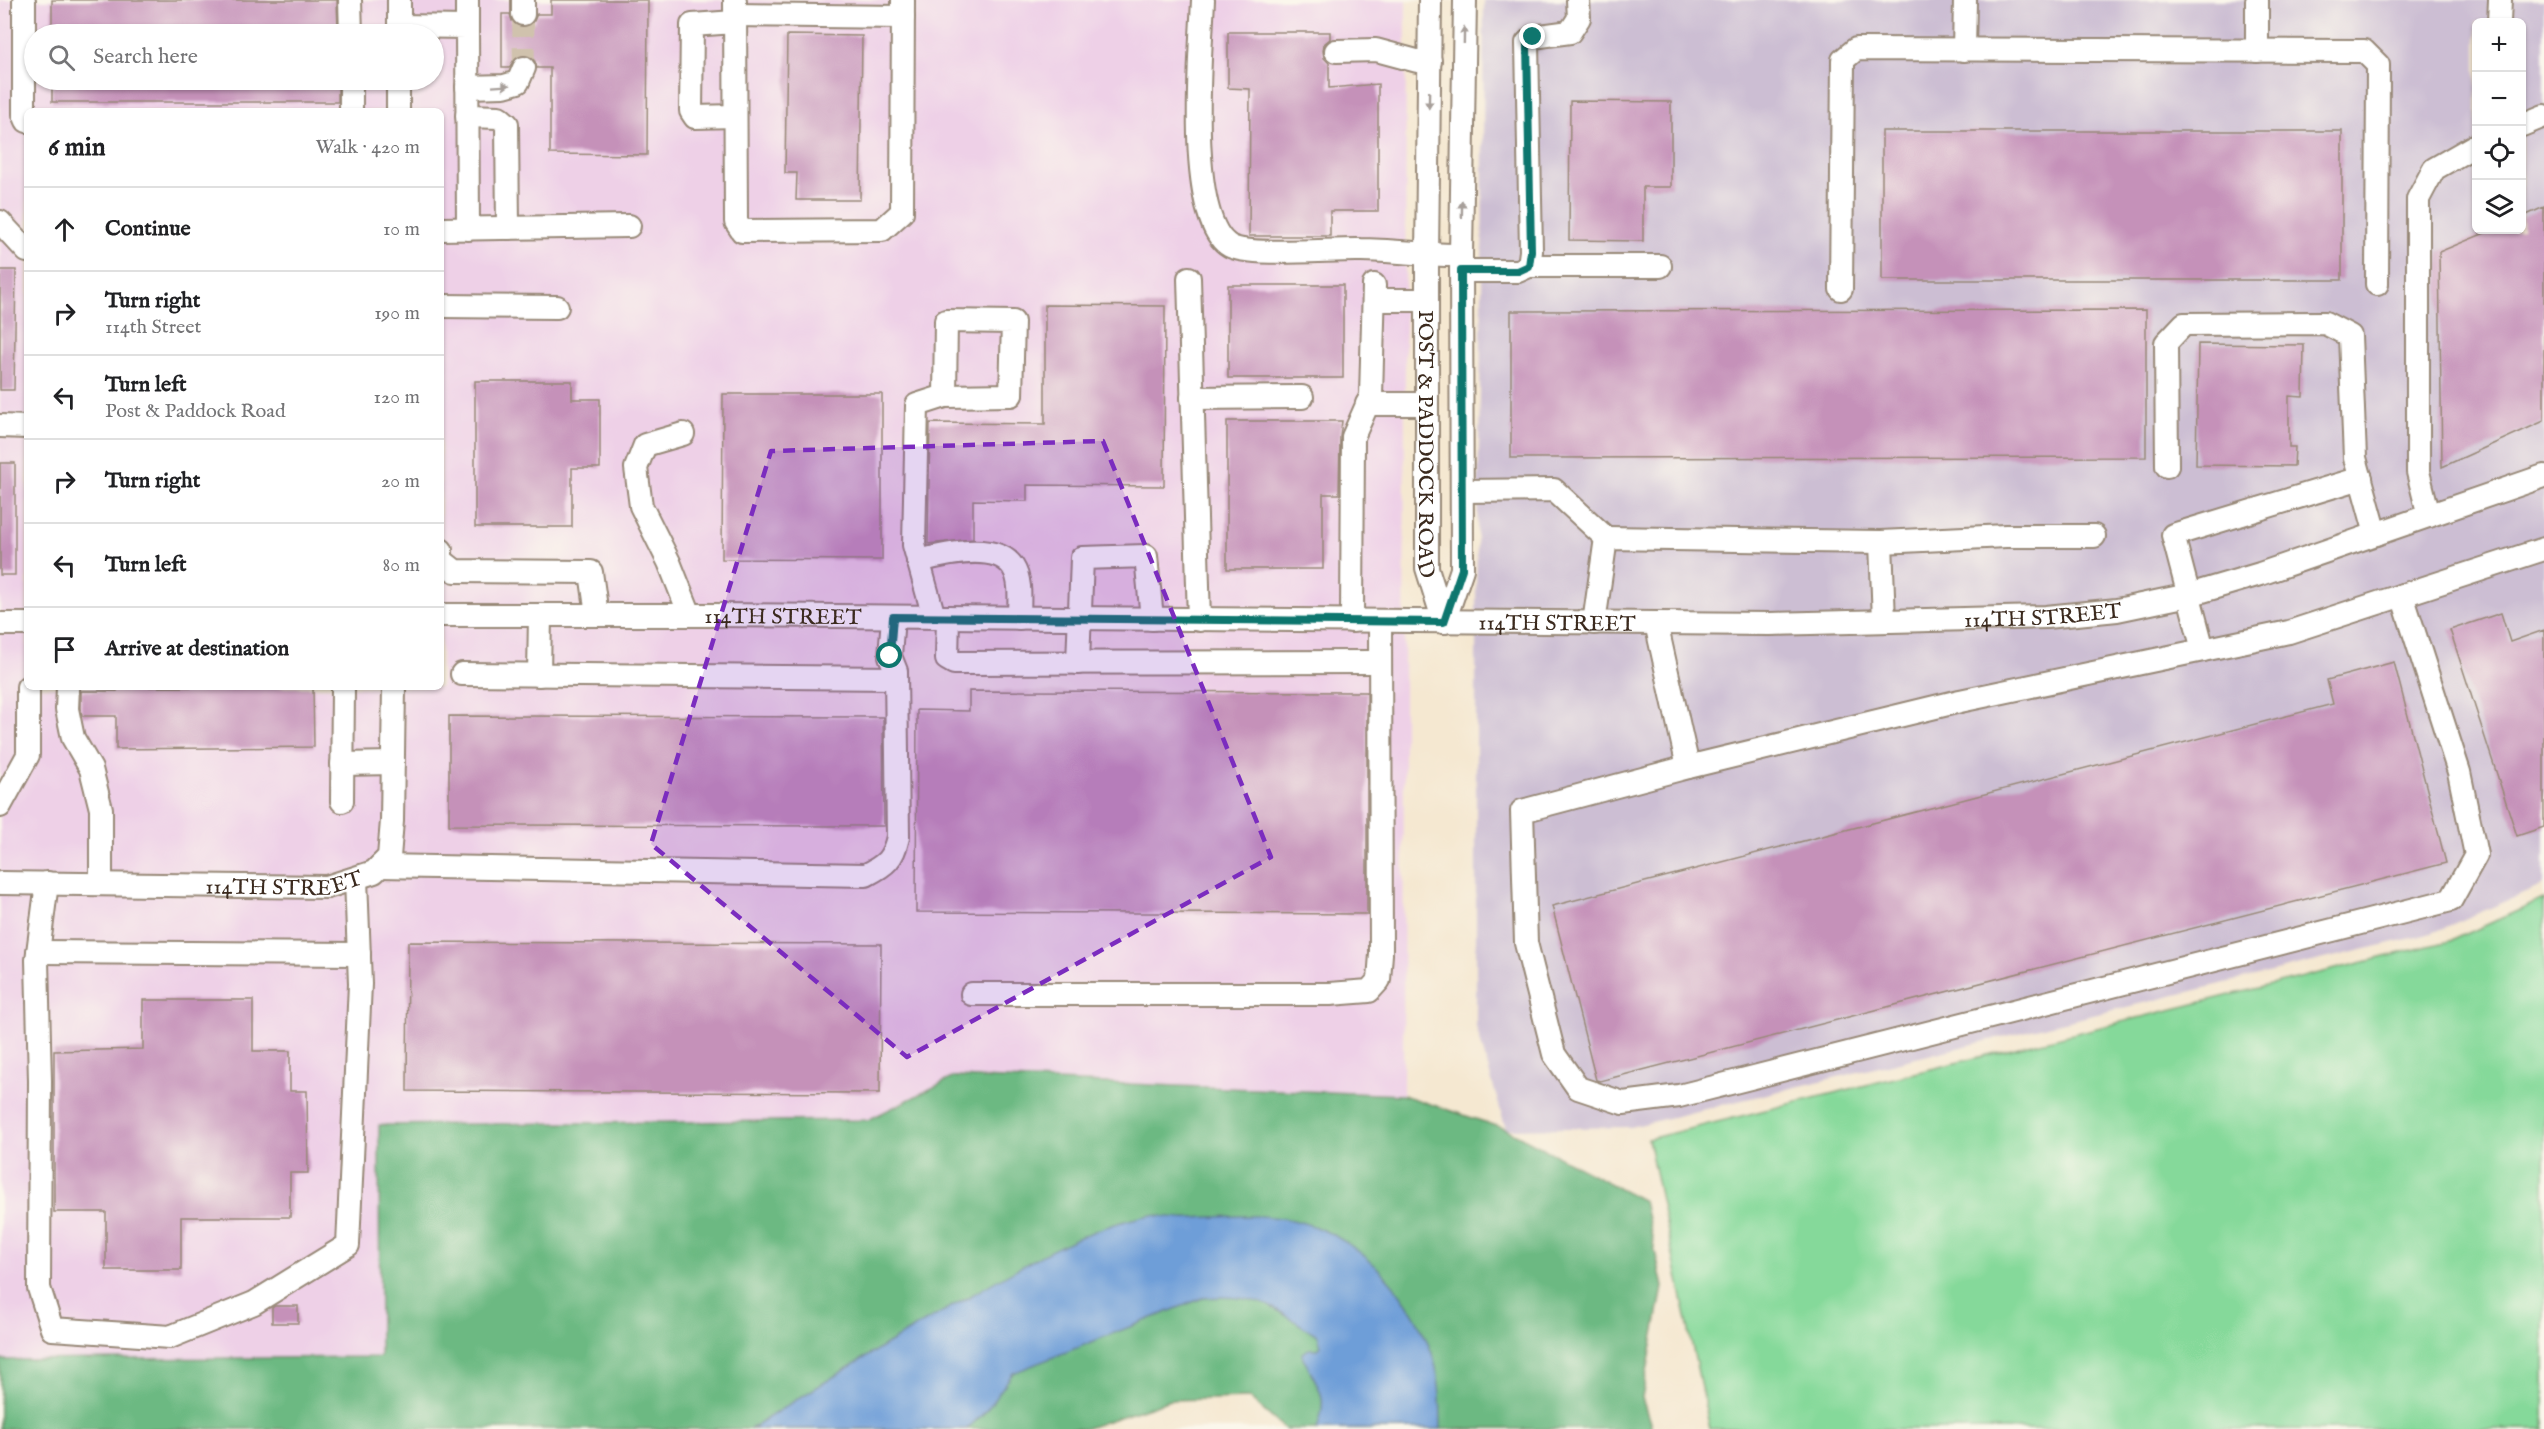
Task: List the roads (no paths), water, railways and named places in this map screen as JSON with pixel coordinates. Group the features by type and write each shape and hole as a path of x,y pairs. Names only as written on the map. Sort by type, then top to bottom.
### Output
{"street":[{"path":"24,0 24,108"},
{"path":"350,0 351,24"},
{"path":"399,0 399,24"},
{"path":"467,0 468,229"},
{"path":"1203,0 1200,150 1203,193 1215,231 1230,246 1251,251 1362,250 1427,256 1518,271 1529,266 1660,266"},
{"name":"POST & PADDOCK ROAD","path":"1431,0 1427,256 1427,568 1444,622"},
{"name":"POST & PADDOCK ROAD","path":"1444,622 1462,569 1461,263 1465,0"},
{"path":"1529,266 1531,251 1527,43 1533,37 1570,32 1579,18 1578,0"},
{"path":"1964,50 1965,0"},
{"path":"2258,0 2258,51"},
{"path":"2499,18 2500,0"},
{"path":"735,13 736,222 742,231 882,230 902,212 903,8 735,13 692,25 691,111 695,117 735,116"},
{"path":"444,28 467,27"},
{"path":"1336,51 1376,50 1417,61 1430,61"},
{"path":"1841,289 1844,60 1856,50 2364,51 2378,65 2377,284"},
{"path":"468,87 511,86 518,82 524,68"},
{"path":"351,90 351,108"},
{"path":"398,90 398,108"},
{"path":"468,116 499,117 507,124 508,228"},
{"path":"2526,123 2544,116"},
{"path":"2428,516 2418,472 2418,199 2434,169 2472,147"},
{"path":"0,222 24,247"},
{"path":"444,229 629,226"},
{"path":"1189,278 1199,620"},
{"path":"1352,621 1353,437 1371,396 1374,293 1427,300"},
{"path":"444,306 557,307"},
{"path":"2167,466 2166,343 2184,324 2325,323 2350,336 2355,458 2376,534"},
{"path":"945,396 916,405 914,545 918,561 941,617 949,663 1380,662"},
{"path":"1192,398 1302,397"},
{"path":"1367,404 1427,404"},
{"path":"0,426 24,427"},
{"path":"683,434 645,446 636,468 640,506 669,562 690,615"},
{"name":"114TH STREET","path":"444,615 1770,624 2046,617 2117,610 2189,595 2544,476"},
{"path":"2203,650 2173,535 2361,478"},
{"path":"1462,491 1554,490 1606,538 1881,542 2006,536 2094,536"},
{"path":"1594,623 1606,538"},
{"path":"1881,542 1884,621"},
{"path":"2402,595 2459,772 2476,855 2451,900 1679,1096 1623,1103 1578,1088 1554,1054 1526,943 1522,811 1688,766 1960,701 2289,632 2402,595 2544,549"},
{"path":"918,561 970,552 989,553 1004,558 1013,567 1018,580 1019,618"},
{"path":"1078,663 1082,558 1146,556 1152,619"},
{"path":"444,562 455,571 591,572 597,615"},
{"path":"539,675 540,615"},
{"path":"380,866 866,875 883,866 895,852 898,837 896,678 890,656 893,617"},
{"path":"972,994 1330,994 1369,991 1378,980 1381,954 1380,621"},
{"path":"1656,623 1688,766"},
{"path":"0,624 24,624"},
{"path":"462,674 896,678"},
{"path":"0,806 28,754 28,690"},
{"path":"68,690 67,709 73,738 91,769 101,809 101,884"},
{"path":"342,801 343,690"},
{"name":"114TH STREET","path":"0,883 327,887 374,872 388,857 392,821 394,690"},
{"path":"342,764 393,763"},
{"path":"48,883 38,952 39,1288 52,1329 170,1337 254,1303 348,1245 360,984 356,879"},
{"path":"38,952 359,954"}],"water":[{"path":"1151,1215 1176,1218 1254,1216 1292,1220 1338,1237 1358,1251 1393,1285 1420,1326 1436,1367 1441,1429 1317,1429 1322,1400 1318,1385 1303,1358 1303,1353 1321,1346 1318,1335 1260,1302 1222,1297 1203,1298 1013,1373 986,1411 967,1429 750,1429 884,1346 1032,1261 1102,1228"}],"tunnel":[{"path":"523,14 524,68"}]}
